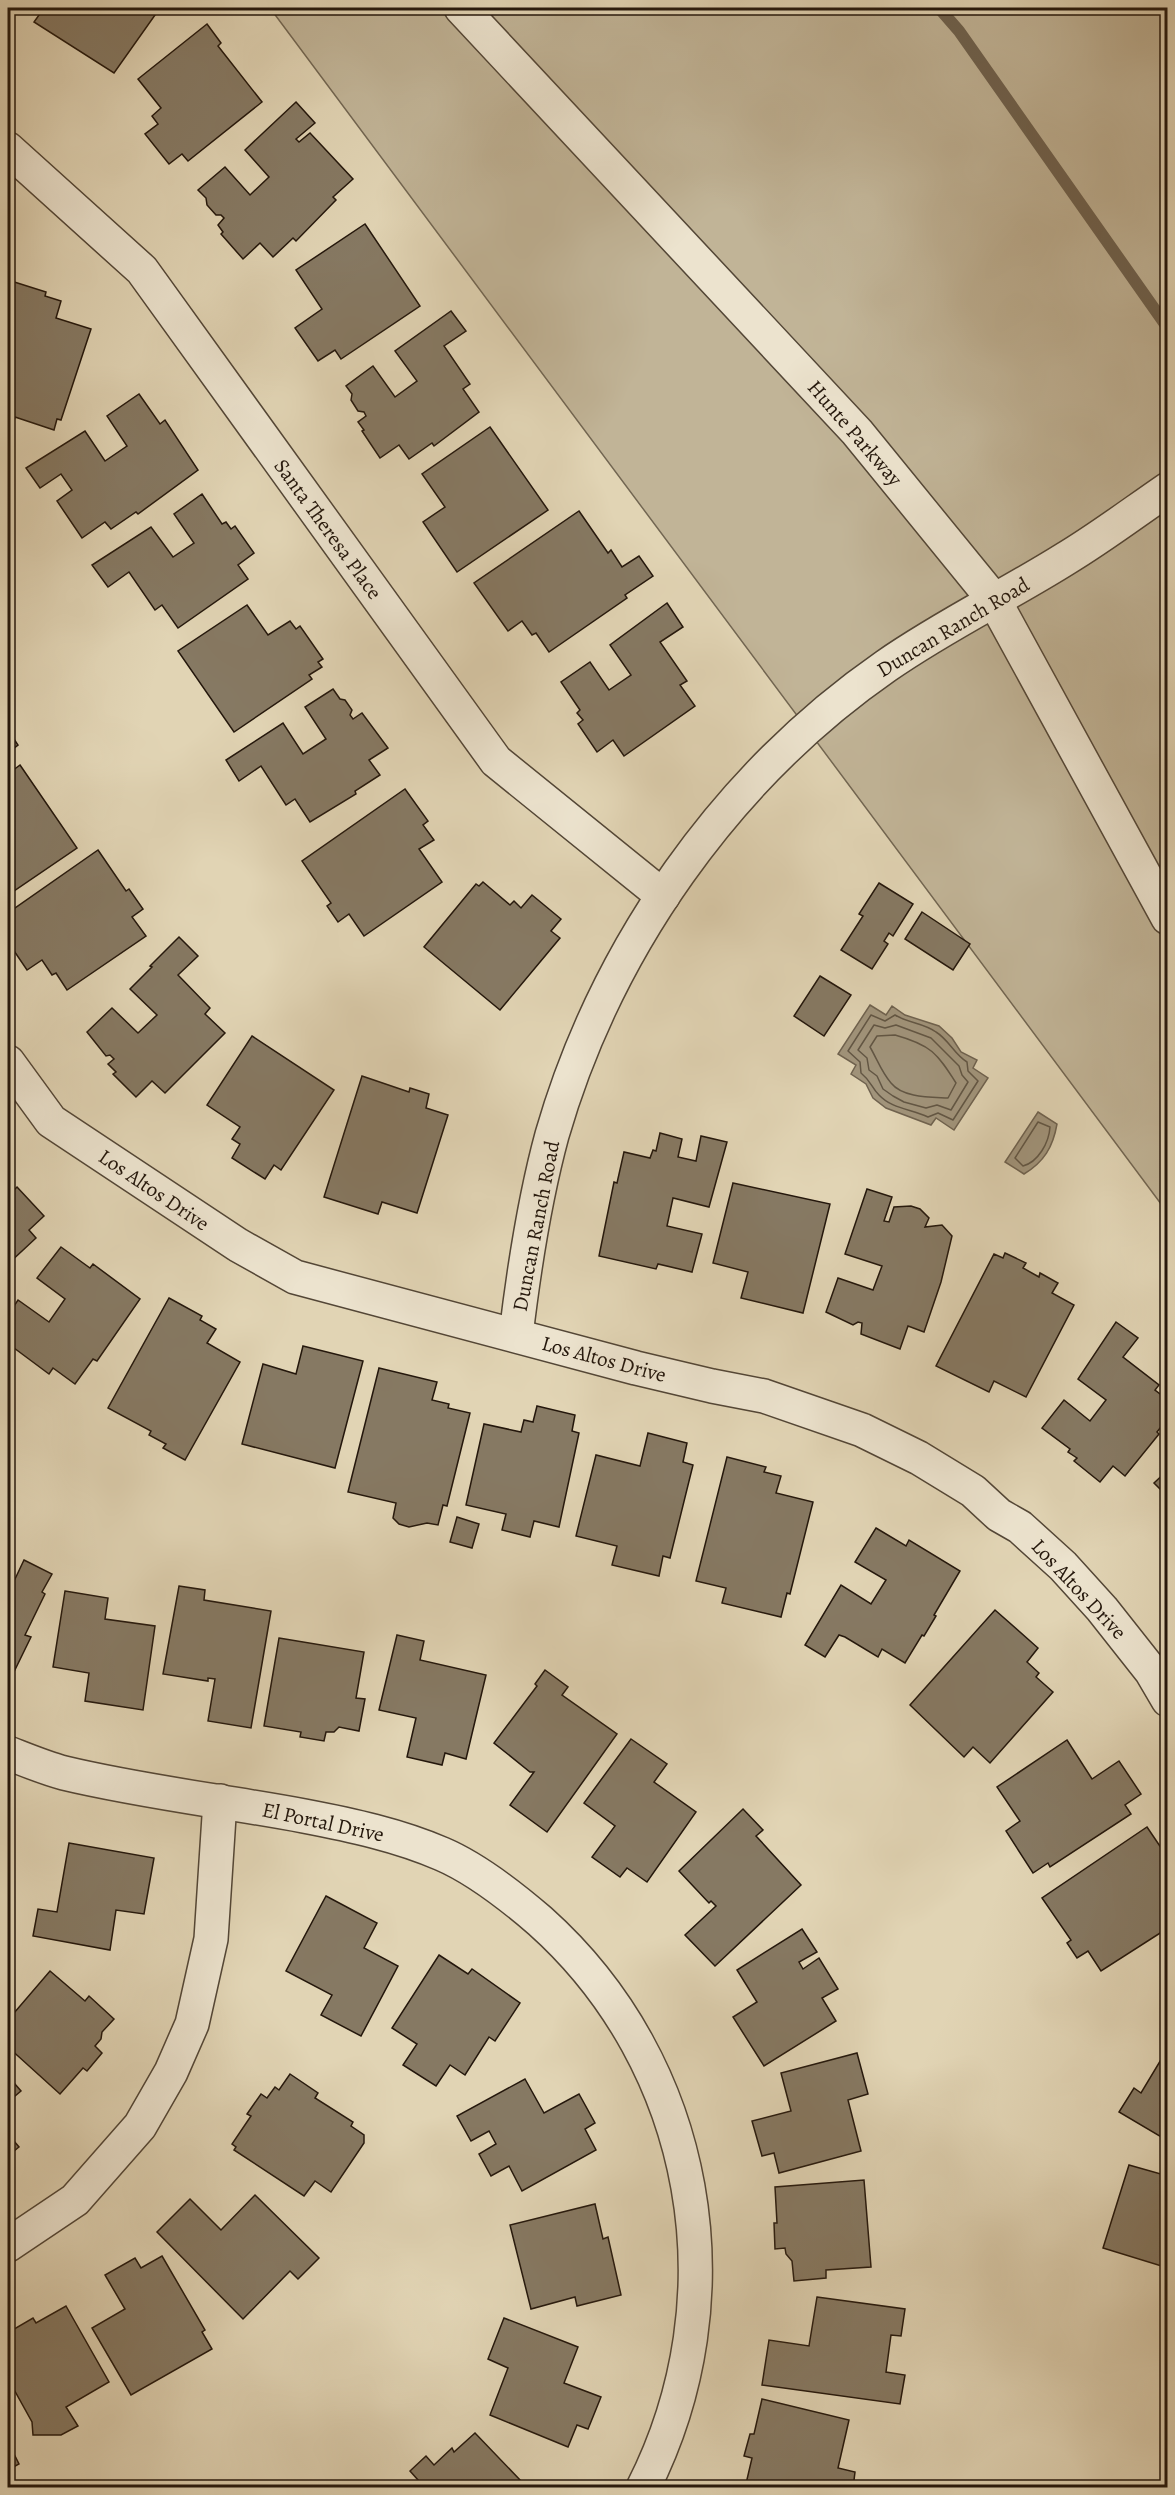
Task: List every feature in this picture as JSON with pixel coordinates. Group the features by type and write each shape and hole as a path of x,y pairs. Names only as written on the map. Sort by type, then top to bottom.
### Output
{"street":[{"name":"Hunte Parkway","path":"461,8 857,432 994,600 1167,918"},
{"name":"Santa Theresa Place","path":"8,149 142,270 496,760 663,896"},
{"name":"Duncan Ranch Road","path":"516,1335 536,1198 573,1072 628,952 663,896 700,844 741,794 786,749 833,706 884,667 937,631 1066,559 1167,489"},
{"name":"Los Altos Drive","path":"8,1062 51,1121 237,1245 295,1277 636,1368 764,1396 862,1430 919,1458 973,1491 999,1515 1020,1527 1063,1566 1102,1609 1151,1671 1167,1700"},
{"name":"El Portal Drive","path":"8,1753 61,1772 366,1827 443,1854 525,1908 561,1940 594,1977 637,2040 666,2104 682,2151 692,2199 696,2249 695,2298 687,2357 672,2416 643,2487"},
{"path":"8,2245 75,2200 140,2126 171,2072 192,2024 211,1940 220,1801"}],"shaded area":[{"path":"270,8 1167,8 1167,1212"}],"water":[{"path":"870,1005 886,1015 892,1006 905,1015 939,1026 952,1038 961,1052 977,1060 973,1068 988,1078 954,1130 936,1118 931,1125 886,1108 873,1098 866,1084 851,1074 856,1065 838,1054"},
{"path":"1038,1112 1057,1124 1050,1147 1042,1159 1024,1174 1005,1162"}],"building":[{"path":"44,8 160,8 114,73 34,22"},
{"path":"207,24 221,43 218,46 262,102 188,161 182,154 169,164 145,134 158,124 152,116 161,108 138,79"},
{"path":"296,102 315,123 296,139 299,142 310,133 353,179 333,197 336,200 296,241 293,238 273,257 260,243 243,259 221,234 223,232 218,225 224,218 216,215 207,205 206,198 198,190 225,167 250,195 269,177 245,150"},
{"path":"365,224 420,306 341,359 335,350 318,361 295,328 322,309 296,270"},
{"path":"8,280 46,292 45,296 61,301 56,318 91,329 61,420 57,419 54,430 15,417 12,428 8,427"},
{"path":"451,311 466,331 444,346 470,384 463,389 479,412 434,446 432,443 409,459 399,445 380,458 358,422 366,416 364,412 358,411 351,400 352,394 346,386 373,366 395,397 417,381 395,351"},
{"path":"139,394 160,424 165,420 198,470 138,514 136,512 111,529 105,522 82,538 57,501 72,490 61,474 40,488 26,468 85,431 105,461 127,446 107,416"},
{"path":"490,427 548,510 457,572 423,522 445,507 422,474"},
{"path":"202,494 222,524 226,522 231,529 235,526 254,553 238,565 248,579 178,628 162,605 155,610 129,572 108,587 92,565 151,527 173,557 194,543 174,514"},
{"path":"579,511 608,553 611,550 622,567 639,556 653,576 625,595 627,598 549,652 536,633 532,635 522,621 508,631 474,583"},
{"path":"667,603 683,627 660,642 687,681 680,685 695,706 624,756 613,740 597,752 578,724 583,720 577,713 580,710 561,682 590,662 609,690 631,675 610,645"},
{"path":"247,605 268,635 290,621 296,629 300,626 323,659 318,662 322,667 309,675 312,679 234,732 178,651"},
{"path":"333,689 352,710 350,715 353,719 362,713 388,748 369,760 380,775 355,791 356,794 310,822 295,799 286,805 261,766 239,781 226,760 283,723 303,754 326,739 305,707"},
{"path":"8,730 18,745 8,753"},
{"path":"20,765 77,848 8,895 8,774"},
{"path":"405,789 428,821 423,825 434,840 419,849 442,882 364,936 349,914 338,922 327,906 331,903 302,861"},
{"path":"98,850 126,891 129,889 143,909 132,917 146,936 67,990 56,973 52,975 42,960 27,970 8,942 8,913"},
{"path":"483,882 510,905 514,901 521,908 532,895 561,919 551,931 560,938 500,1010 424,947 476,884 479,886"},
{"path":"879,883 913,904 893,936 889,933 884,941 888,944 872,969 841,950 863,916 859,914"},
{"path":"922,912 970,944 953,970 905,939"},
{"path":"179,937 198,956 178,975 210,1008 205,1014 225,1033 165,1093 152,1081 136,1097 113,1074 116,1072 108,1064 114,1059 110,1055 106,1056 87,1032 112,1008 138,1033 157,1015 130,989"},
{"path":"820,976 851,995 824,1036 794,1016"},
{"path":"252,1036 334,1090 281,1170 274,1165 265,1179 232,1158 240,1144 232,1139 240,1127 207,1105"},
{"path":"362,1076 409,1092 410,1088 429,1094 426,1108 448,1115 417,1213 382,1202 378,1214 324,1197"},
{"path":"660,1133 682,1139 678,1157 696,1161 701,1136 727,1142 709,1207 673,1198 667,1226 702,1234 692,1272 658,1264 656,1269 599,1256 614,1182 617,1183 624,1152 650,1158 653,1150 656,1151"},
{"path":"733,1183 830,1204 803,1313 741,1298 748,1272 713,1263"},
{"path":"17,1187 44,1216 29,1230 36,1238 8,1264 8,1196"},
{"path":"867,1189 892,1197 884,1221 889,1222 894,1207 911,1206 920,1209 929,1218 925,1227 942,1225 952,1236 941,1282 924,1332 908,1326 900,1349 861,1334 862,1323 858,1322 853,1325 826,1312 838,1278 873,1290 882,1266 845,1254"},
{"path":"61,1247 90,1268 93,1264 140,1299 97,1361 93,1359 75,1384 53,1368 49,1374 14,1348 8,1356 8,1315 18,1300 49,1322 65,1299 37,1278"},
{"path":"1005,1253 1026,1263 1023,1268 1039,1277 1040,1273 1058,1283 1052,1293 1074,1305 1026,1397 994,1381 989,1392 936,1366 994,1254 1003,1258"},
{"path":"169,1298 202,1316 200,1320 216,1329 207,1343 240,1362 185,1460 163,1448 166,1444 149,1435 151,1431 108,1408"},
{"path":"1116,1322 1138,1338 1123,1357 1159,1385 1155,1390 1168,1400 1168,1418 1157,1432 1159,1434 1125,1476 1113,1466 1100,1482 1074,1461 1077,1458 1068,1452 1070,1449 1042,1428 1064,1400 1090,1421 1106,1400 1078,1379"},
{"path":"303,1346 363,1361 335,1468 242,1444 263,1364 296,1374"},
{"path":"379,1368 437,1382 432,1400 449,1404 448,1408 470,1413 447,1506 443,1505 438,1525 427,1523 409,1527 399,1524 393,1518 396,1503 348,1492"},
{"path":"537,1406 575,1415 572,1431 579,1433 559,1527 534,1521 530,1537 502,1530 506,1514 466,1505 484,1424 521,1432 524,1420 533,1422"},
{"path":"648,1433 687,1443 683,1462 693,1465 670,1558 663,1556 659,1576 612,1565 617,1546 576,1536 596,1455 640,1466"},
{"path":"727,1457 766,1467 764,1472 781,1476 776,1493 813,1502 790,1594 787,1593 781,1617 722,1603 726,1588 696,1581"},
{"path":"1168,1470 1168,1497 1154,1483"},
{"path":"457,1517 479,1524 472,1548 450,1542"},
{"path":"876,1528 906,1546 909,1540 960,1571 934,1615 936,1616 905,1663 882,1649 878,1657 839,1635 825,1657 805,1645 841,1585 871,1604 886,1580 855,1562"},
{"path":"24,1560 52,1574 42,1592 45,1594 25,1635 31,1637 11,1678 8,1676 8,1575 15,1579"},
{"path":"179,1586 205,1590 204,1600 271,1611 251,1728 208,1721 215,1679 208,1678 208,1681 163,1674"},
{"path":"65,1591 108,1598 105,1619 155,1626 143,1710 85,1701 89,1673 53,1667"},
{"path":"995,1610 1038,1648 1027,1662 1039,1673 1036,1677 1053,1692 990,1763 973,1747 964,1757 910,1705"},
{"path":"397,1635 424,1641 420,1660 486,1675 466,1759 445,1753 442,1765 407,1757 416,1718 379,1710"},
{"path":"279,1638 364,1652 356,1698 365,1699 359,1731 339,1727 334,1732 326,1732 324,1741 300,1737 301,1732 264,1726"},
{"path":"545,1670 568,1687 562,1695 617,1734 547,1832 510,1805 534,1772 530,1772 494,1743 537,1686 535,1684"},
{"path":"631,1739 667,1764 654,1782 696,1812 647,1882 627,1868 620,1877 592,1857 615,1826 584,1803"},
{"path":"1067,1740 1092,1779 1119,1761 1141,1794 1125,1805 1131,1814 1050,1867 1048,1863 1033,1873 1006,1831 1020,1821 997,1787"},
{"path":"743,1809 763,1830 756,1836 801,1885 715,1966 685,1935 716,1906 711,1901 709,1903 679,1871"},
{"path":"1147,1827 1168,1858 1168,1928 1101,1971 1088,1951 1077,1958 1067,1943 1071,1940 1042,1898"},
{"path":"69,1843 154,1858 144,1914 116,1910 110,1950 33,1936 38,1909 57,1912"},
{"path":"326,1896 377,1923 364,1948 398,1966 361,2036 321,2015 332,1995 286,1971"},
{"path":"802,1929 817,1952 799,1962 803,1969 819,1958 838,1989 822,1998 836,2021 764,2066 733,2017 757,2002 737,1970"},
{"path":"439,1955 468,1974 472,1969 520,2003 495,2041 489,2037 465,2075 450,2065 436,2086 403,2065 417,2044 392,2028"},
{"path":"50,1971 85,2001 89,1996 114,2019 102,2032 101,2039 95,2046 102,2053 87,2071 83,2068 60,2094 8,2047 8,2020"},
{"path":"1168,2048 1168,2141 1119,2112 1134,2088 1141,2093"},
{"path":"857,2053 868,2094 848,2100 861,2151 779,2173 774,2153 762,2156 752,2121 791,2111 781,2073"},
{"path":"290,2074 318,2093 315,2098 353,2122 351,2126 364,2135 364,2143 331,2192 315,2181 304,2196 234,2150 236,2147 232,2144 251,2116 247,2114 261,2094 267,2098 275,2087 279,2090"},
{"path":"8,2076 21,2091 8,2102"},
{"path":"525,2079 544,2113 579,2094 595,2123 585,2129 596,2150 522,2191 509,2166 491,2176 479,2154 496,2144 489,2131 471,2141 457,2116"},
{"path":"8,2134 19,2147 8,2156"},
{"path":"1129,2165 1168,2176 1168,2268 1103,2248"},
{"path":"864,2180 871,2267 826,2270 826,2278 794,2281 792,2261 786,2254 785,2248 775,2249 774,2223 777,2223 775,2187"},
{"path":"255,2195 319,2258 298,2279 290,2271 243,2319 157,2232 190,2199 221,2230"},
{"path":"595,2204 603,2239 608,2237 621,2295 577,2306 575,2297 531,2309 510,2225"},
{"path":"162,2256 205,2330 202,2332 212,2349 131,2395 92,2328 125,2309 105,2275 135,2258 141,2268"},
{"path":"817,2297 905,2309 901,2336 891,2335 886,2372 905,2375 900,2404 762,2385 769,2340 809,2346"},
{"path":"66,2306 109,2382 66,2407 78,2426 61,2435 33,2435 32,2422 12,2386 8,2388 8,2343 13,2340 9,2332 33,2318 36,2323"},
{"path":"504,2318 578,2347 564,2383 601,2397 588,2429 577,2425 568,2447 490,2415 508,2368 488,2359"},
{"path":"762,2399 849,2420 838,2468 855,2472 853,2488 745,2488 752,2458 744,2456 750,2434 754,2434"},
{"path":"475,2433 522,2482 520,2483 524,2488 410,2487 418,2480 410,2471 426,2456 434,2465 452,2448 454,2452"},
{"path":"8,2442 19,2464 8,2470"}],"waterway":[{"path":"939,8 959,31 1165,324"}]}
